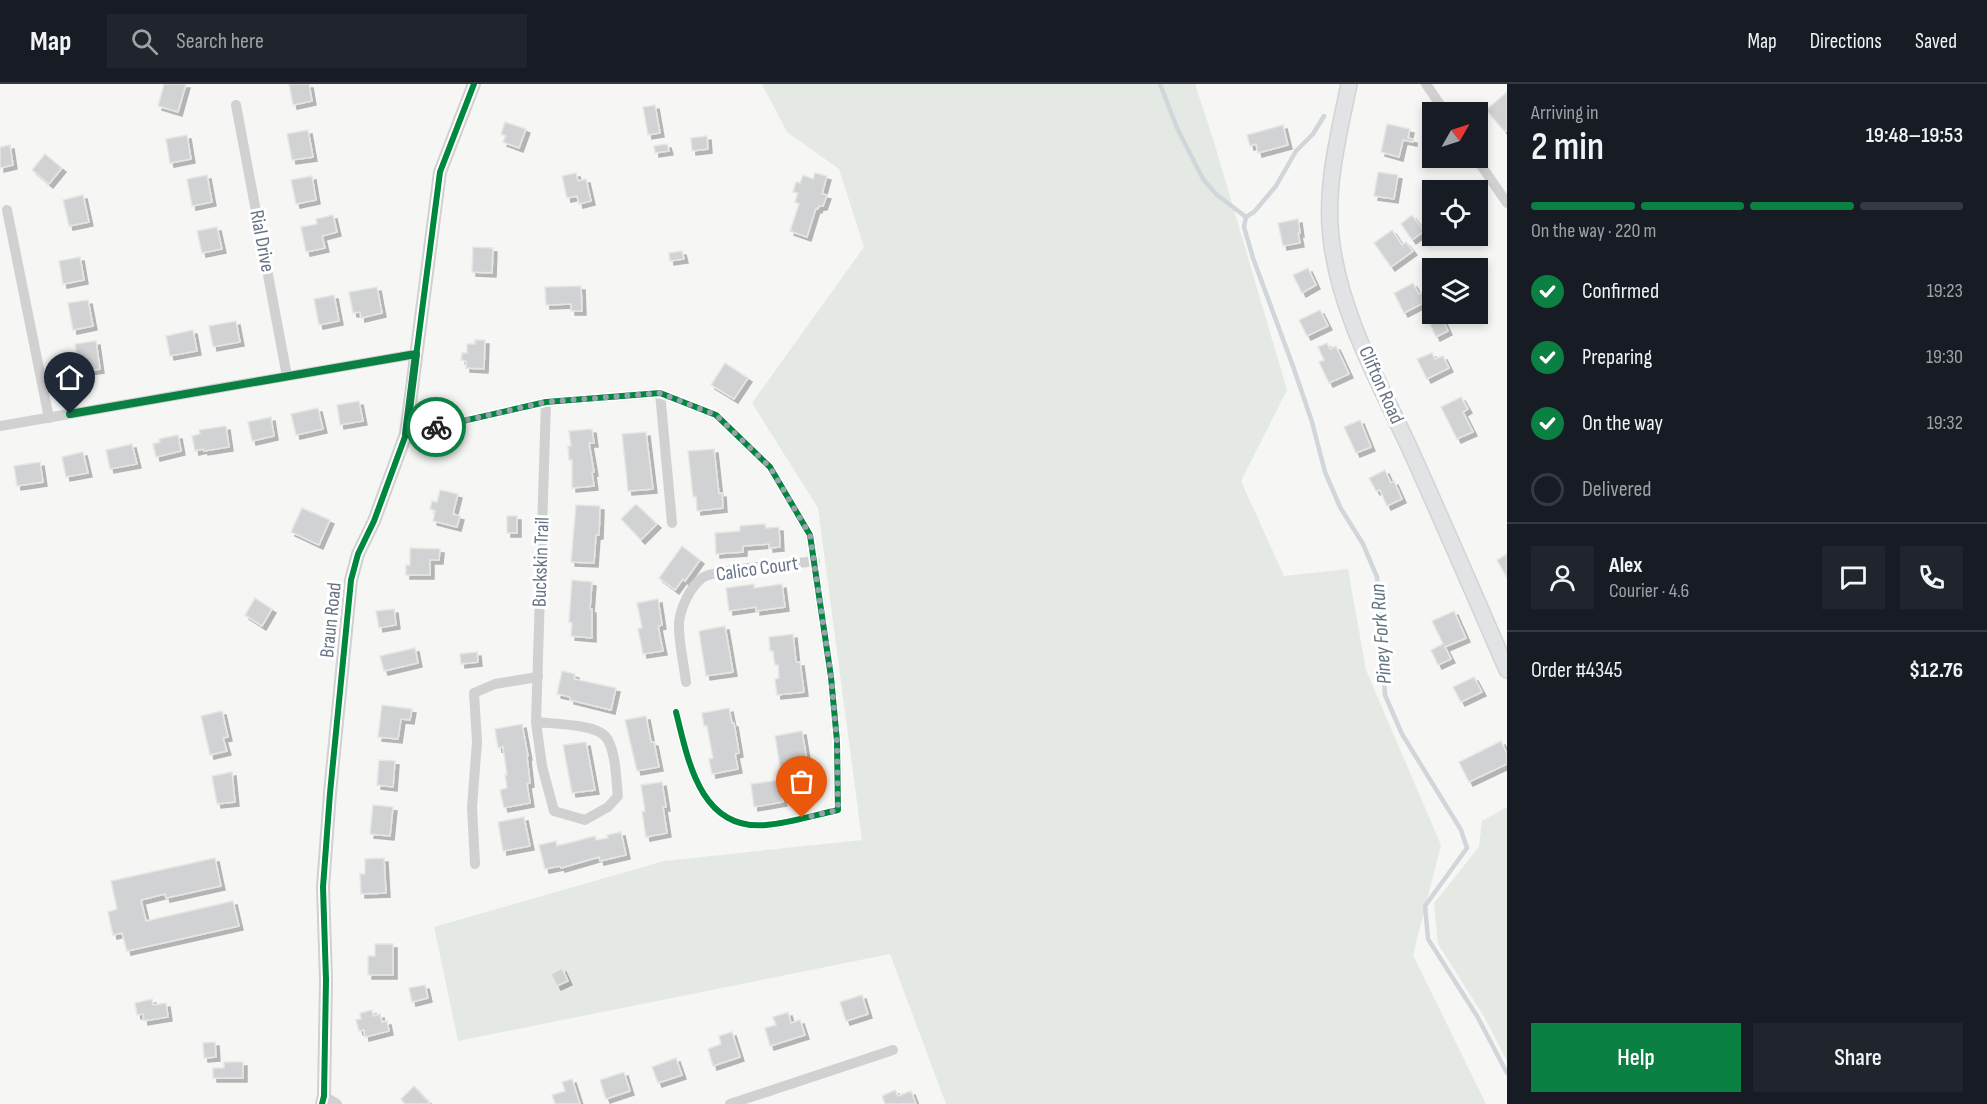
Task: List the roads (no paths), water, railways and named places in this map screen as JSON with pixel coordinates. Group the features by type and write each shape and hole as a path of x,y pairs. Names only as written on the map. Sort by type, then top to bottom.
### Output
{"main road":[{"name":"Clifton Road","path":"1349,84 1336,150 1329,218 1333,256 1342,293 1507,670"}],"street":[{"name":"Braun Road","path":"323,1100 326,980 323,887 351,580 358,554 374,521 406,434 440,172 474,84"},
{"path":"1426,84 1438,102"},
{"name":"Rial Drive","path":"236,105 287,376"},
{"path":"1483,168 1507,203"},
{"path":"7,210 49,418"},
{"path":"0,426 416,354"},
{"path":"406,434 546,402 660,393 716,415 770,467 810,535 831,676 837,741 838,810 765,826 735,822 715,808 699,789 688,764 676,712"},
{"path":"660,393 672,523"},
{"name":"Buckskin Trail","path":"536,722 590,728 605,735 612,751 618,796 608,807 585,820 554,810 542,766 536,722 546,402"},
{"name":"Calico Court","path":"686,682 680,622 685,601 704,577 722,572 815,561"},
{"path":"475,864 472,807 477,742 474,693 495,684 538,677"},
{"path":"730,1104 893,1050"},
{"path":"323,1100 337,1104"}],"waterway":[{"name":"Piney Fork Run","path":"1160,84 1177,128 1203,179 1217,195 1246,217 1244,227 1253,258 1312,422 1325,472 1340,507 1363,544 1377,577 1385,695 1402,734 1461,830 1467,848 1425,906 1428,939 1477,1016 1507,1073"},
{"path":"1246,217 1254,212 1276,186 1296,151 1313,134 1324,116"}]}
